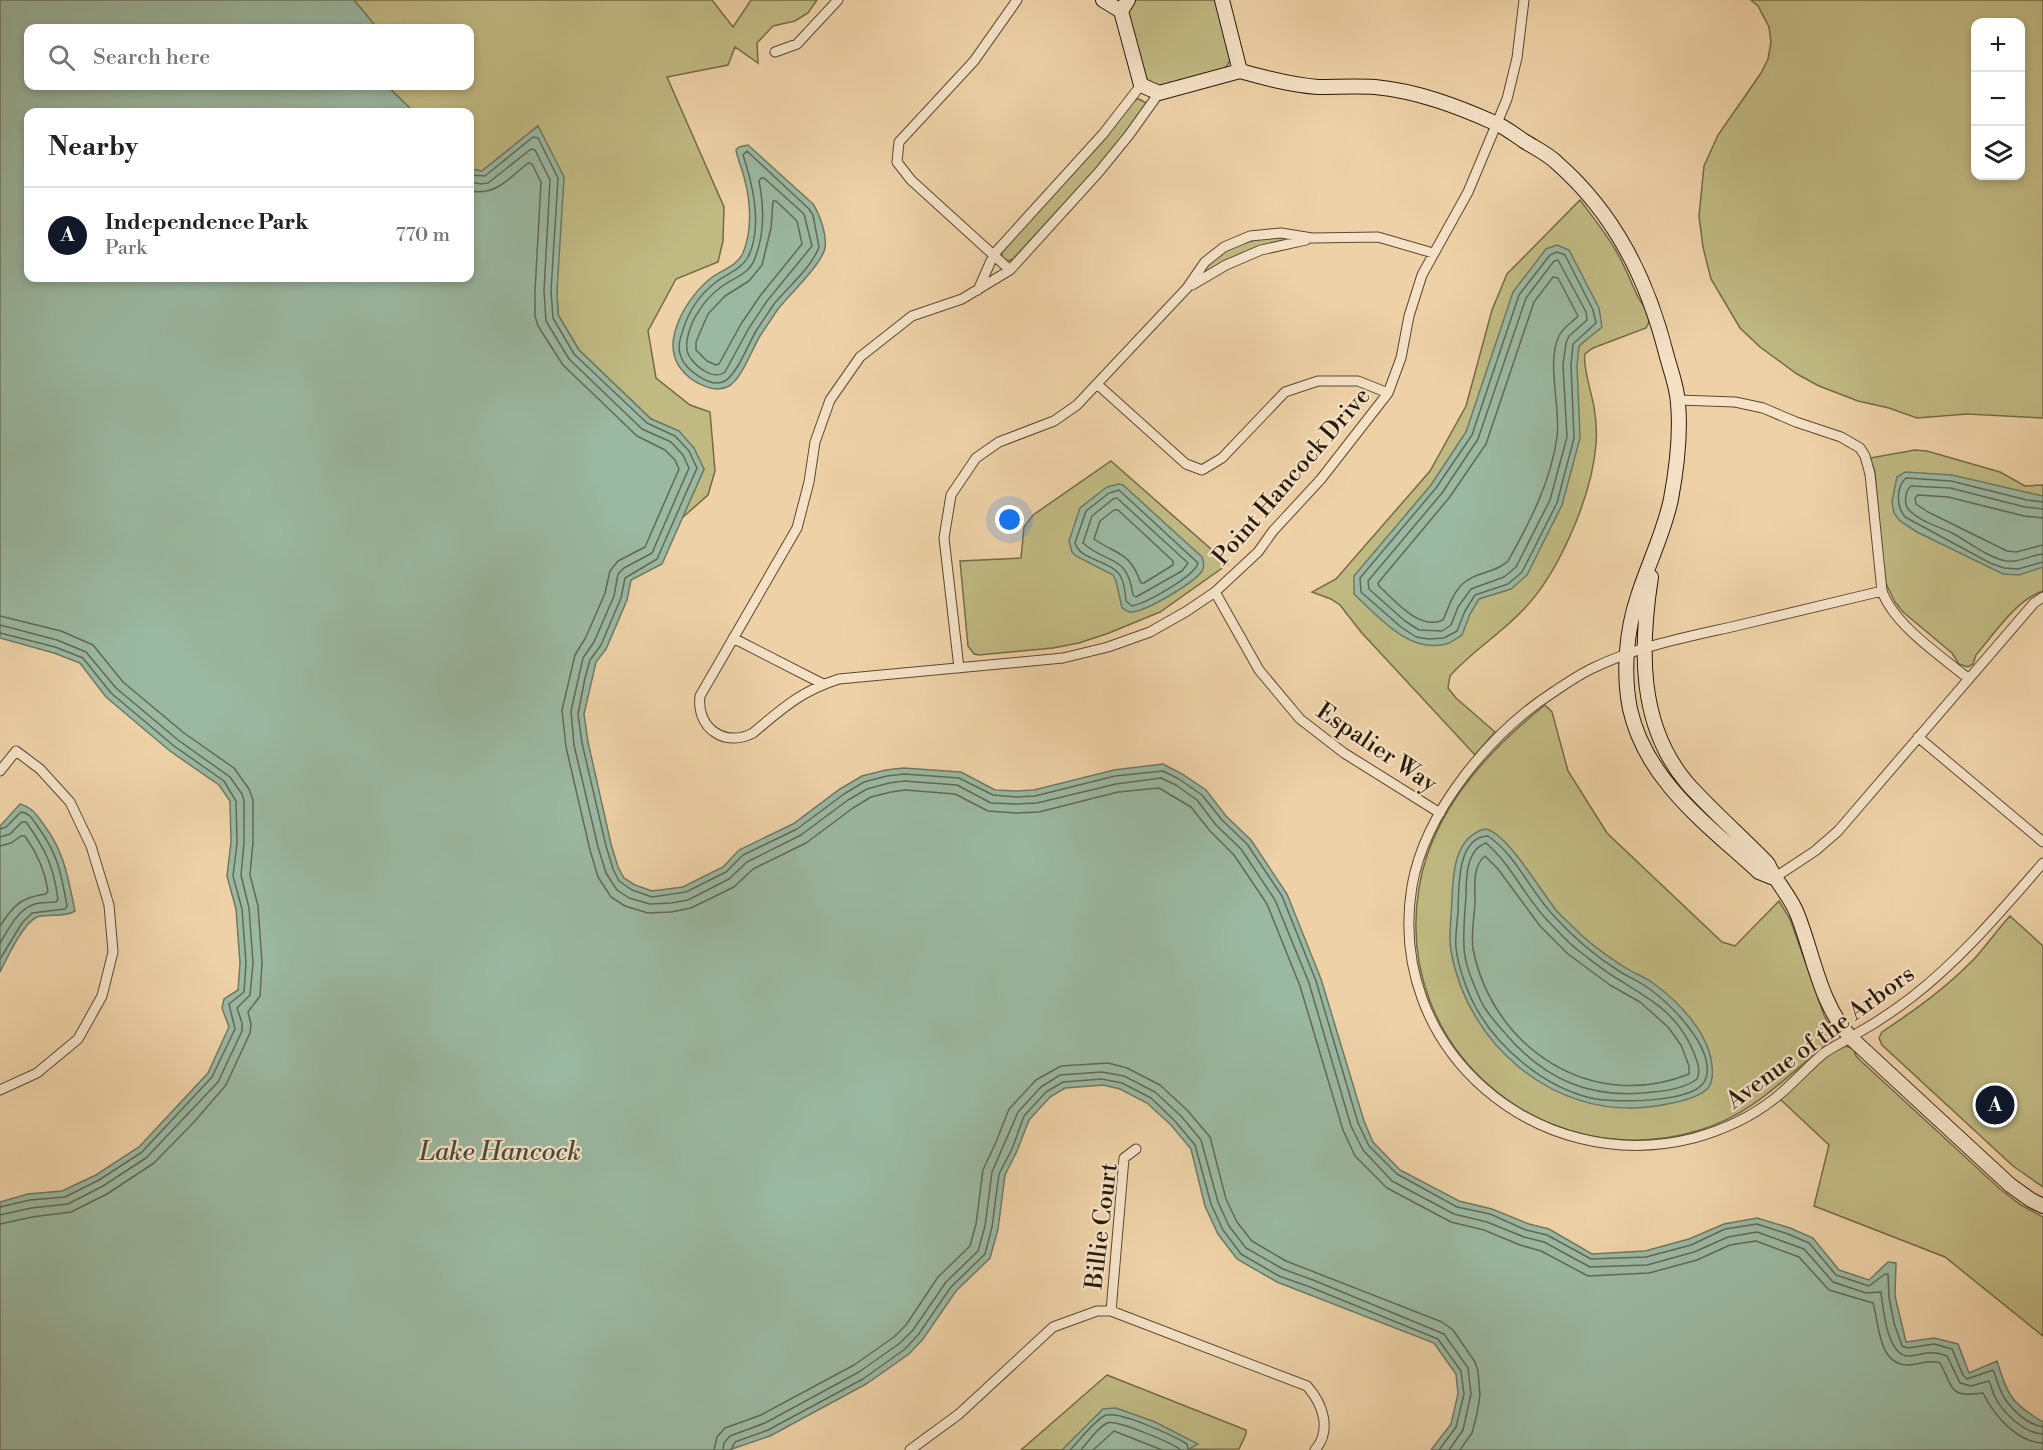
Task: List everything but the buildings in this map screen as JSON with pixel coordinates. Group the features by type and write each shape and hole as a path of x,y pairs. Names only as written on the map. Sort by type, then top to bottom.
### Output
{"street":[{"path":"775,52 798,44 838,0"},
{"path":"1010,270 911,180 897,162 899,142 974,61 1017,0"},
{"path":"977,291 994,254 1103,134 1142,85 1124,6 1103,0"},
{"path":"1222,0 1240,71"},
{"name":"Point Hancock Drive","path":"1159,93 1129,135 1098,172 1010,270 977,291 912,316 860,357 830,400 815,442 809,482 797,528 700,696 699,706 703,720 714,733 731,739 746,737 798,697 823,684 856,677 1063,658 1108,647 1158,627 1215,592 1258,552 1273,531 1321,479 1388,393 1401,358 1408,316 1422,275 1468,192 1507,99 1517,58 1524,0"},
{"path":"1142,85 1159,93 1240,71 1273,81 1316,87 1374,87 1407,92 1498,124 1555,161 1580,185 1611,224 1631,256 1656,320 1678,400 1679,449 1670,502 1630,625 1628,654 1630,708 1644,746 1656,769 1685,804 1759,872 1774,878"},
{"path":"959,668 944,538 951,495 976,458 999,442 1054,421 1077,405 1187,288 1205,262 1224,247 1250,237 1281,233 1312,238 1378,237 1433,253"},
{"path":"1187,288 1226,265 1261,250 1312,238"},
{"path":"1097,384 1186,464 1202,470 1222,458 1285,392 1318,381 1358,381 1388,393"},
{"path":"1678,400 1735,402 1763,408 1841,437 1860,448 1866,456 1870,474 1882,591 1893,613 1969,680"},
{"path":"1656,548 1644,648 1646,687 1658,736 1670,759 1687,783 1768,864 1774,878 1785,890 1797,914 1833,1014 1851,1038 2010,1185 2043,1206"},
{"name":"Avenue of the Arbors","path":"1882,591 1644,648 1592,668 1531,708 1502,733 1464,778 1440,813 1419,861 1413,885 1410,942 1420,997 1444,1043 1462,1067 1501,1103 1527,1119 1576,1138 1607,1144 1647,1145 1695,1137 1739,1121 1755,1112 1775,1098 1827,1051 1877,1022 1930,982 1988,926 2043,863"},
{"name":"Espalier Way","path":"1215,592 1259,669 1300,719 1344,753 1440,813"},
{"path":"1774,878 1815,851 1838,831 2034,603 2043,597"},
{"path":"733,638 823,684"},
{"path":"1918,737 2043,842"},
{"path":"0,771 16,751 40,770 70,802 91,846 109,905 113,952 102,996 78,1039 37,1073 0,1090"},
{"name":"Billie Court","path":"1111,1311 1124,1158 1136,1149"},
{"path":"910,1450 959,1414 1053,1327 1097,1311 1111,1311 1307,1386 1316,1396 1325,1429 1316,1450"}],"shaded area":[{"path":"354,0 712,0 733,27 751,0 817,0 808,13 795,21 773,26 757,43 758,63 735,47 728,65 667,77 724,207 723,241 718,262 676,279 648,331 656,378 690,405 710,412 715,471 708,495 682,518 704,469 679,431 651,419 579,350 558,315 538,126 482,171 474,170 474,108 410,108 391,90 474,90 474,24 374,24"},
{"path":"1136,0 1217,0 1231,59 1225,69 1161,87 1151,85 1145,78 1128,15 1128,10"},
{"path":"1751,0 2043,0 2043,418 1967,414 1917,418 1889,408 1858,401 1819,386 1797,374 1760,347 1740,328 1711,279 1703,247 1699,216 1704,166 1718,135 1761,73 1768,59 1771,42 1769,27 1758,6"},
{"path":"1139,99 1146,103 1146,107 1117,146 1013,259 1008,261 1002,257 1002,251 1106,137 1134,100"},
{"path":"1580,200 1603,230 1618,255 1649,319 1646,328 1593,348 1585,354 1586,372 1595,416 1596,444 1588,487 1571,534 1548,578 1535,597 1450,676 1448,688 1456,698 1495,732 1475,755 1361,632 1340,605 1312,592 1336,579 1430,471 1466,406 1492,310 1507,274"},
{"path":"1274,237 1291,239 1198,279 1211,261 1220,254 1241,244"},
{"path":"1915,450 1927,451 2000,472 2025,486 2043,485 2043,591 2033,595 2015,609 1976,655 1973,664 1968,667 1959,664 1952,653 1903,612 1895,602 1883,573 1875,472 1870,458"},
{"path":"1111,461 1228,564 1160,612 1109,633 1079,643 1053,648 974,654 968,646 960,561 1021,558 1024,527 1033,515"},
{"path":"1545,705 1552,712 1568,771 1607,833 1722,942 1735,946 1779,901 1790,919 1824,1015 1827,1021 1836,1028 1837,1033 1834,1039 1771,1091 1720,1123 1700,1130 1642,1140 1587,1135 1536,1117 1491,1087 1455,1048 1430,1000 1417,947 1419,888 1425,860 1449,809 1465,785 1503,742"},
{"path":"2010,916 2043,946 2043,1187 2013,1166 1882,1045 1879,1038 1882,1032 1930,998 1963,970"},
{"path":"1846,1046 1854,1049 1861,1061 2000,1189 2021,1205 2043,1217 2043,1336 1945,1257 1814,1206 1829,1145 1780,1099 1820,1061"},
{"path":"1107,1375 1246,1430 1239,1449 1021,1450"}],"water":[{"name":"Lake Hancock","path":"0,0 354,0 374,24 24,24 24,90 391,90 410,108 24,108 24,282 474,282 474,170 482,171 538,126 564,177 557,291 558,315 579,350 651,419 679,431 694,448 704,469 662,564 631,580 627,600 606,649 596,662 584,714 611,844 624,878 652,891 683,887 723,867 739,850 793,824 840,789 862,776 886,770 903,768 961,772 995,790 1016,791 1034,790 1114,770 1163,764 1206,790 1226,816 1251,840 1287,894 1321,979 1364,1121 1373,1142 1400,1170 1459,1201 1492,1209 1529,1224 1549,1229 1592,1254 1645,1251 1689,1239 1724,1224 1757,1218 1813,1238 1839,1270 1869,1280 1888,1262 1896,1263 1895,1296 1906,1342 1934,1338 1958,1344 1969,1373 1997,1361 2012,1398 2043,1422 2043,1450 1431,1450 1451,1424 1458,1394 1456,1374 1434,1343 1277,1282 1237,1259 1218,1234 1205,1206 1191,1149 1171,1125 1147,1103 1120,1089 1103,1085 1065,1088 1050,1097 1029,1120 1005,1175 998,1229 990,1258 956,1291 923,1339 909,1354 866,1384 770,1436 729,1450 0,1450 0,1202 28,1194 62,1191 96,1175 139,1147 208,1073 229,1027 222,1008 224,999 238,990 240,963 236,909 227,876 231,842 230,801 219,785 170,751 106,697 80,663 0,638"},
{"path":"748,145 813,204 822,225 825,248 812,271 778,309 760,336 738,377 729,386 716,389 696,382 681,369 675,358 673,346 679,320 694,296 711,278 737,261 743,253 748,236 749,208 747,190 736,150"},
{"path":"1557,245 1569,250 1599,308 1602,327 1579,346 1577,365 1580,438 1562,505 1527,575 1511,589 1479,599 1462,635 1446,644 1432,646 1419,644 1395,631 1354,594 1354,576 1431,485 1466,432 1513,292 1546,249"},
{"path":"1905,472 1952,475 2043,496 2043,567 2019,575 2003,574 1917,532 1900,521 1894,513 1892,501 1897,477"},
{"path":"1123,485 1202,557 1204,564 1202,571 1180,589 1158,602 1131,612 1122,608 1113,575 1076,556 1072,552 1069,541 1080,508 1107,487"},
{"path":"20,804 37,815 57,846 65,866 75,911 37,917 32,921 26,926 0,972 0,826"},
{"path":"1485,829 1494,832 1513,851 1556,910 1583,937 1615,961 1653,983 1673,999 1691,1019 1710,1054 1712,1075 1708,1088 1697,1096 1649,1107 1614,1107 1580,1100 1548,1087 1520,1068 1495,1044 1475,1016 1460,985 1450,945 1452,887 1458,857 1467,839"},
{"path":"1116,1408 1155,1422 1198,1444 1187,1450 1062,1450 1103,1409"}],"place":[{"name":"Independence Park","path":"1995,1105"}]}
